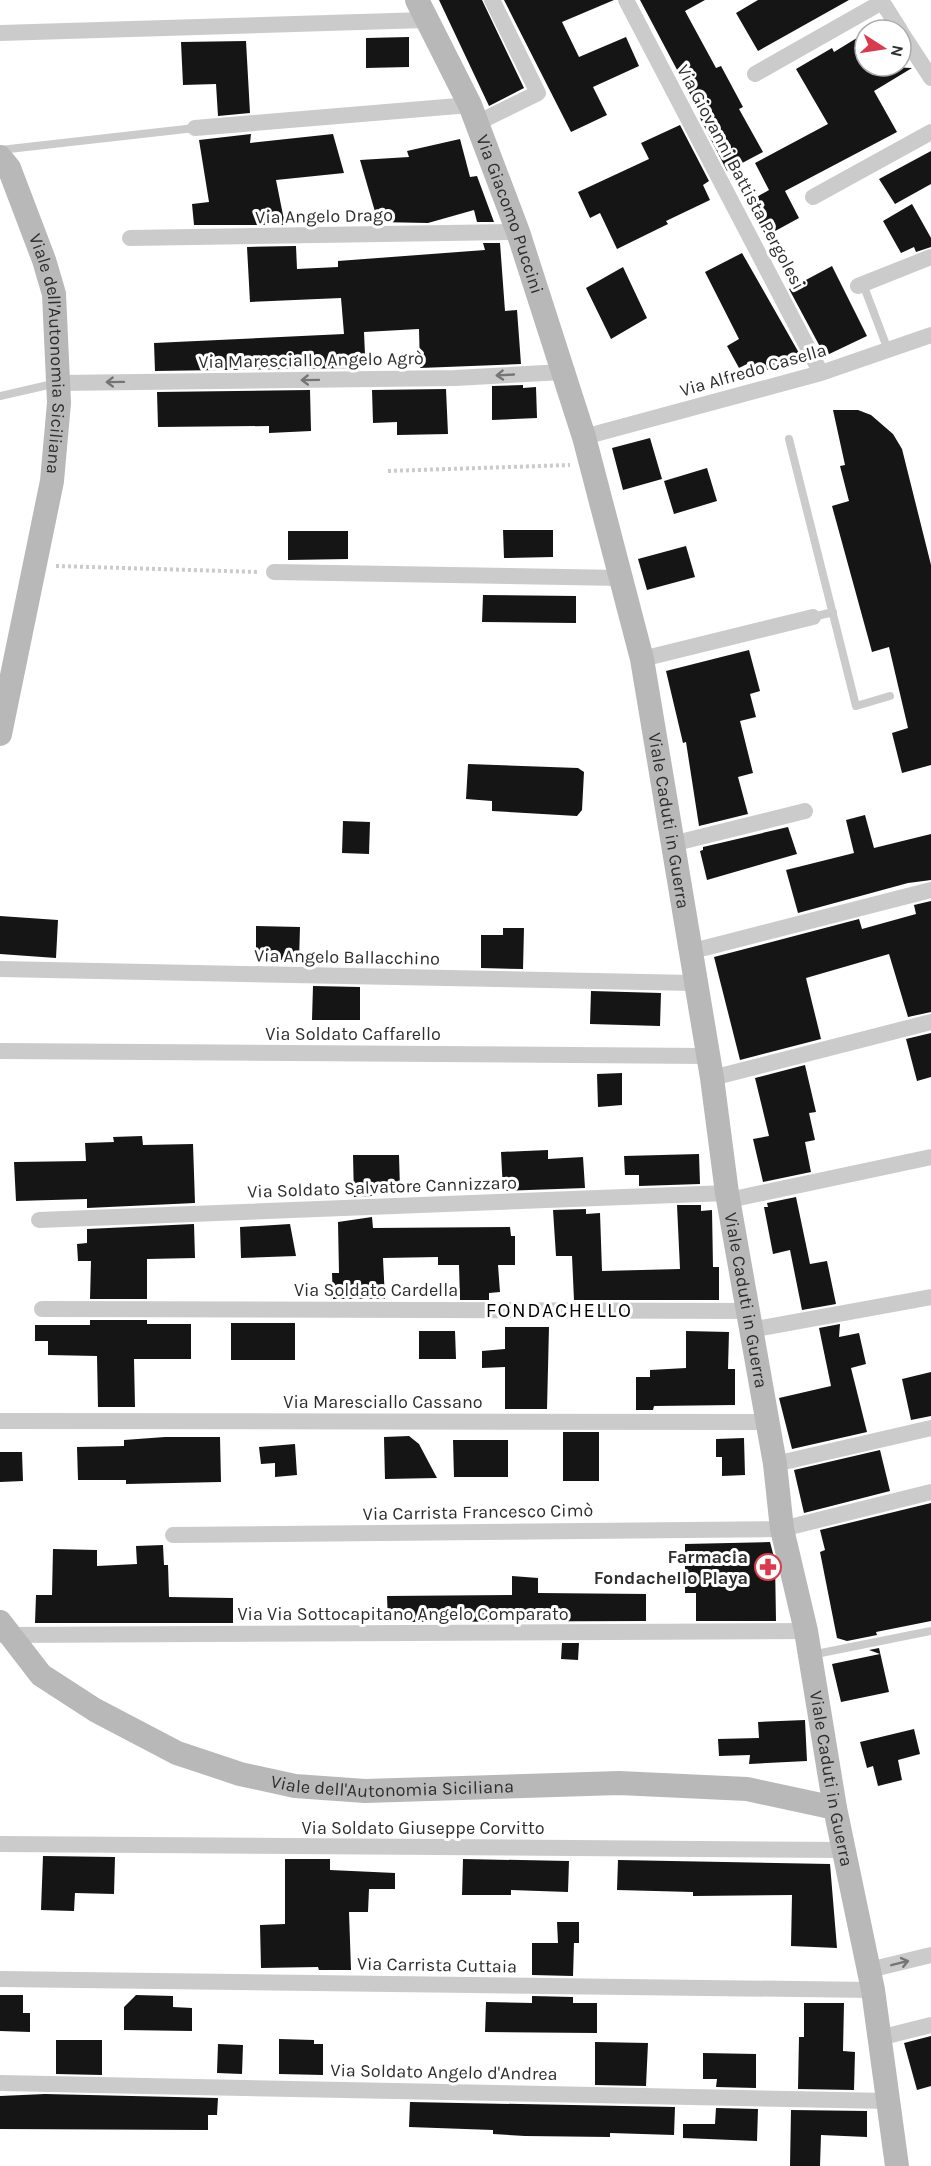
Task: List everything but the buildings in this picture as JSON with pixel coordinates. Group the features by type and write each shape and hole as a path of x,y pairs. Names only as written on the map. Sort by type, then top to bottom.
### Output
{"street":[{"path":"195,128 474,114 538,93 492,0"},
{"name":"Via Giovanni Battista Pergolesi","path":"626,0 821,373"},
{"path":"755,74 881,1 892,18"},
{"path":"0,33 421,10"},
{"name":"Via Giacomo Puccini","path":"421,10 474,114 518,232 585,437"},
{"path":"913,51 931,78"},
{"path":"813,197 931,132"},
{"name":"Viale dell'Autonomia Siciliana","path":"0,157 9,168 44,260 54,294 59,383 52,481 0,734"},
{"name":"Via Angelo Drago","path":"130,238 518,232"},
{"path":"861,285 931,257"},
{"name":"Via Alfredo Casella","path":"585,437 821,373 931,336"},
{"name":"Via Maresciallo Angelo Agrò","path":"59,383 455,378 563,372"},
{"name":"Viale Caduti in Guerra","path":"585,437 642,659 728,1196 775,1464 782,1528 806,1631 835,1808 846,1850 871,1980 897,2166"},
{"path":"274,572 621,578"},
{"path":"642,659 813,616"},
{"path":"672,844 806,811"},
{"path":"689,952 931,890"},
{"name":"Via Angelo Ballacchino","path":"0,969 694,983"},
{"name":"Via Soldato Caffarello","path":"0,1051 709,1067 931,1022"},
{"name":"Via Soldato Salvatore Cannizzaro","path":"39,1220 728,1196 931,1157"},
{"name":"Via Soldato Cardella","path":"42,1309 749,1321 931,1297"},
{"name":"Via Maresciallo Cassano","path":"0,1421 766,1422"},
{"path":"775,1464 931,1428"},
{"name":"Via Carrista Francesco Cimò","path":"173,1535 782,1528 931,1492"},
{"name":"Viale dell'Autonomia Siciliana","path":"3,1631 41,1675 106,1715 177,1753 240,1774 284,1784 365,1791 631,1783 747,1789 835,1808"},
{"name":"Via Via Sottocapitano Angelo Comparato","path":"3,1631 806,1631"},
{"name":"Via Soldato Giuseppe Corvitto","path":"0,1845 846,1850"},
{"name":"Via Carrista Cuttaia","path":"0,1979 871,1980 931,1955"},
{"path":"879,2038 931,2025"},
{"name":"Via Soldato Angelo d'Andrea","path":"0,2083 888,2101"}],"lane":[{"path":"0,150 195,128"},
{"path":"861,285 888,350"},
{"path":"0,396 59,383"},
{"path":"789,439 856,706 890,696"},
{"path":"813,616 833,612"},
{"path":"810,1656 931,1631"}],"path":[{"path":"388,471 592,465"},
{"path":"34,566 274,572"}],"place":[{"name":"Farmacia Fondachello Playa","path":"768,1567"}],"district":[{"name":"FONDACHELLO","path":"559,1310"}]}
